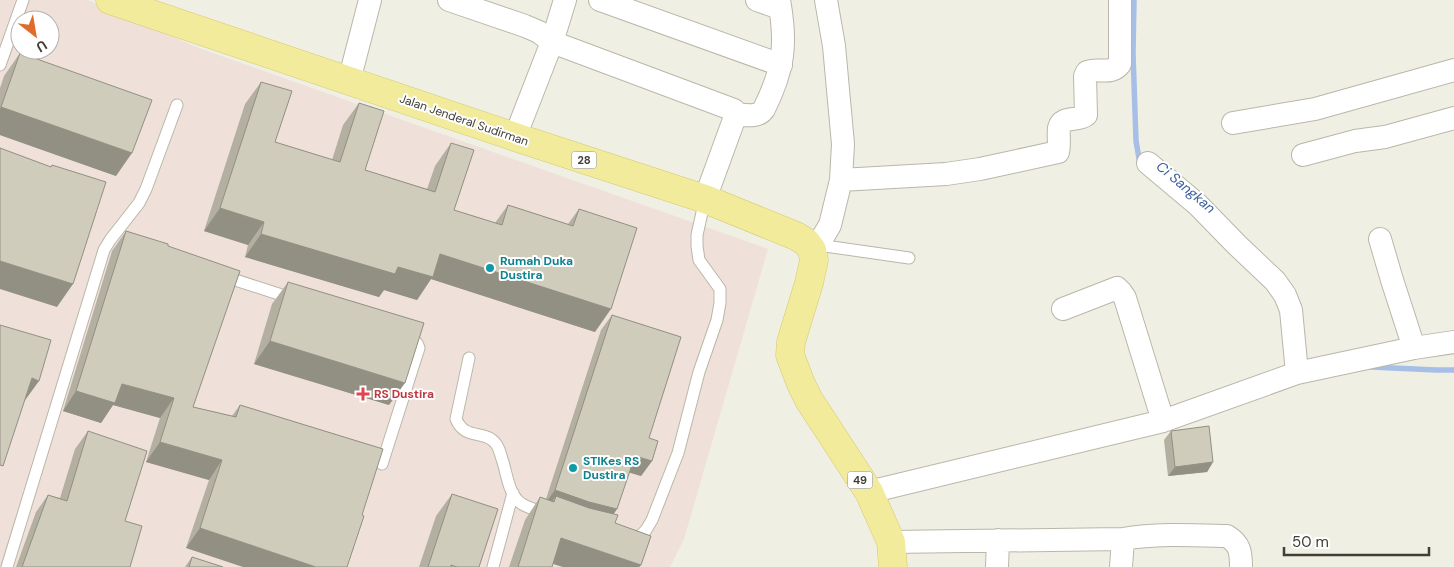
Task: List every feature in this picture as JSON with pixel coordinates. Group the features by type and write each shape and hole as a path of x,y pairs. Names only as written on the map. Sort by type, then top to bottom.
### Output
{"main road":[{"name":"Jalan Jenderal Sudirman","path":"110,0 705,199 796,236 815,248"},
{"name":"49","path":"815,248 809,284 791,342 790,355 805,392 868,492 892,555"}],"street":[{"path":"349,81 370,0"},
{"path":"449,0 525,26 539,32 552,42 734,110 736,114 755,115 762,113 772,93 781,65 783,40 780,4 756,0"},
{"path":"515,137 552,42 565,0"},
{"path":"815,248 830,224 841,180 843,144 834,46 826,0"},
{"path":"841,180 946,174 980,169 1058,152 1058,133 1061,123 1064,120 1084,117 1086,115 1086,72 1090,70 1112,71 1120,64 1120,0"},
{"path":"615,2 781,65"},
{"path":"1233,123 1316,110 1454,70"},
{"path":"705,199 736,114"},
{"path":"1303,156 1355,141 1385,137 1454,118"},
{"path":"1148,163 1198,205 1274,280 1285,296 1290,310 1297,373"},
{"path":"1380,239 1414,348"},
{"path":"1063,309 1117,288 1121,292 1125,298 1163,421"},
{"path":"868,492 1163,421 1297,373 1414,348 1454,342"},
{"path":"892,555 998,540 1123,539 1140,536 1181,534 1227,536 1241,553 1241,567"},
{"path":"1121,567 1123,539"},
{"path":"997,567 998,540"}],"lane":[{"path":"0,65 23,0"},
{"path":"7,567 104,250 115,241 139,203 177,105"},
{"path":"614,533 632,538 637,537 646,530 652,520 678,453 700,372 717,320 720,289 699,260 697,246 697,235 705,199"},
{"path":"815,248 909,258"},
{"path":"212,273 303,302"},
{"path":"382,464 419,348 418,343 412,338 393,331"},
{"path":"469,358 456,419 460,427 468,432 488,437 496,444 513,493 521,504 559,518"},
{"path":"493,567 513,493"}],"shaded area":[{"name":"RS Dustira","path":"0,0 88,0 196,47 768,249 684,539 670,567 0,567"}],"building":[{"path":"18,60 40,60 152,100 132,153 1,107"},
{"path":"261,82 292,91 275,142 340,162 359,103 384,111 365,170 435,192 451,143 474,150 454,210 502,225 508,205 573,226 579,209 637,228 611,309 440,254 433,277 398,267 395,274 261,234 264,222 220,208"},
{"path":"0,148 51,167 52,165 106,182 73,284 0,261"},
{"path":"126,231 168,244 168,246 240,271 193,407 236,417 240,405 383,449 347,567 316,567 200,528 222,460 160,442 174,398 122,384 115,403 76,391"},
{"path":"288,282 424,323 405,383 270,341"},
{"path":"612,315 681,337 649,438 658,441 652,461 635,456 617,509 589,502 555,490"},
{"path":"0,325 51,340 39,381 32,378 3,466 0,465"},
{"path":"1209,426 1213,462 1175,467 1171,431"},
{"path":"88,431 147,451 125,521 142,526 130,567 22,567 48,495 67,501"},
{"path":"452,494 498,509 479,567 457,567 451,565 451,567 428,567"},
{"path":"556,496 589,508 618,515 615,523 651,536 641,565 561,538 552,567 518,567 540,497 554,502"},
{"path":"192,557 223,567 189,567"}],"waterway":[{"name":"Ci Sangkan","path":"1134,0 1133,53 1136,141 1140,164"},
{"name":"Ci Sangkan","path":"1371,367 1454,370"}],"place":[{"name":"Rumah Duka Dustira","path":"490,268"},
{"name":"RS Dustira","path":"363,394"},
{"name":"STIKes RS Dustira","path":"573,468"}]}
